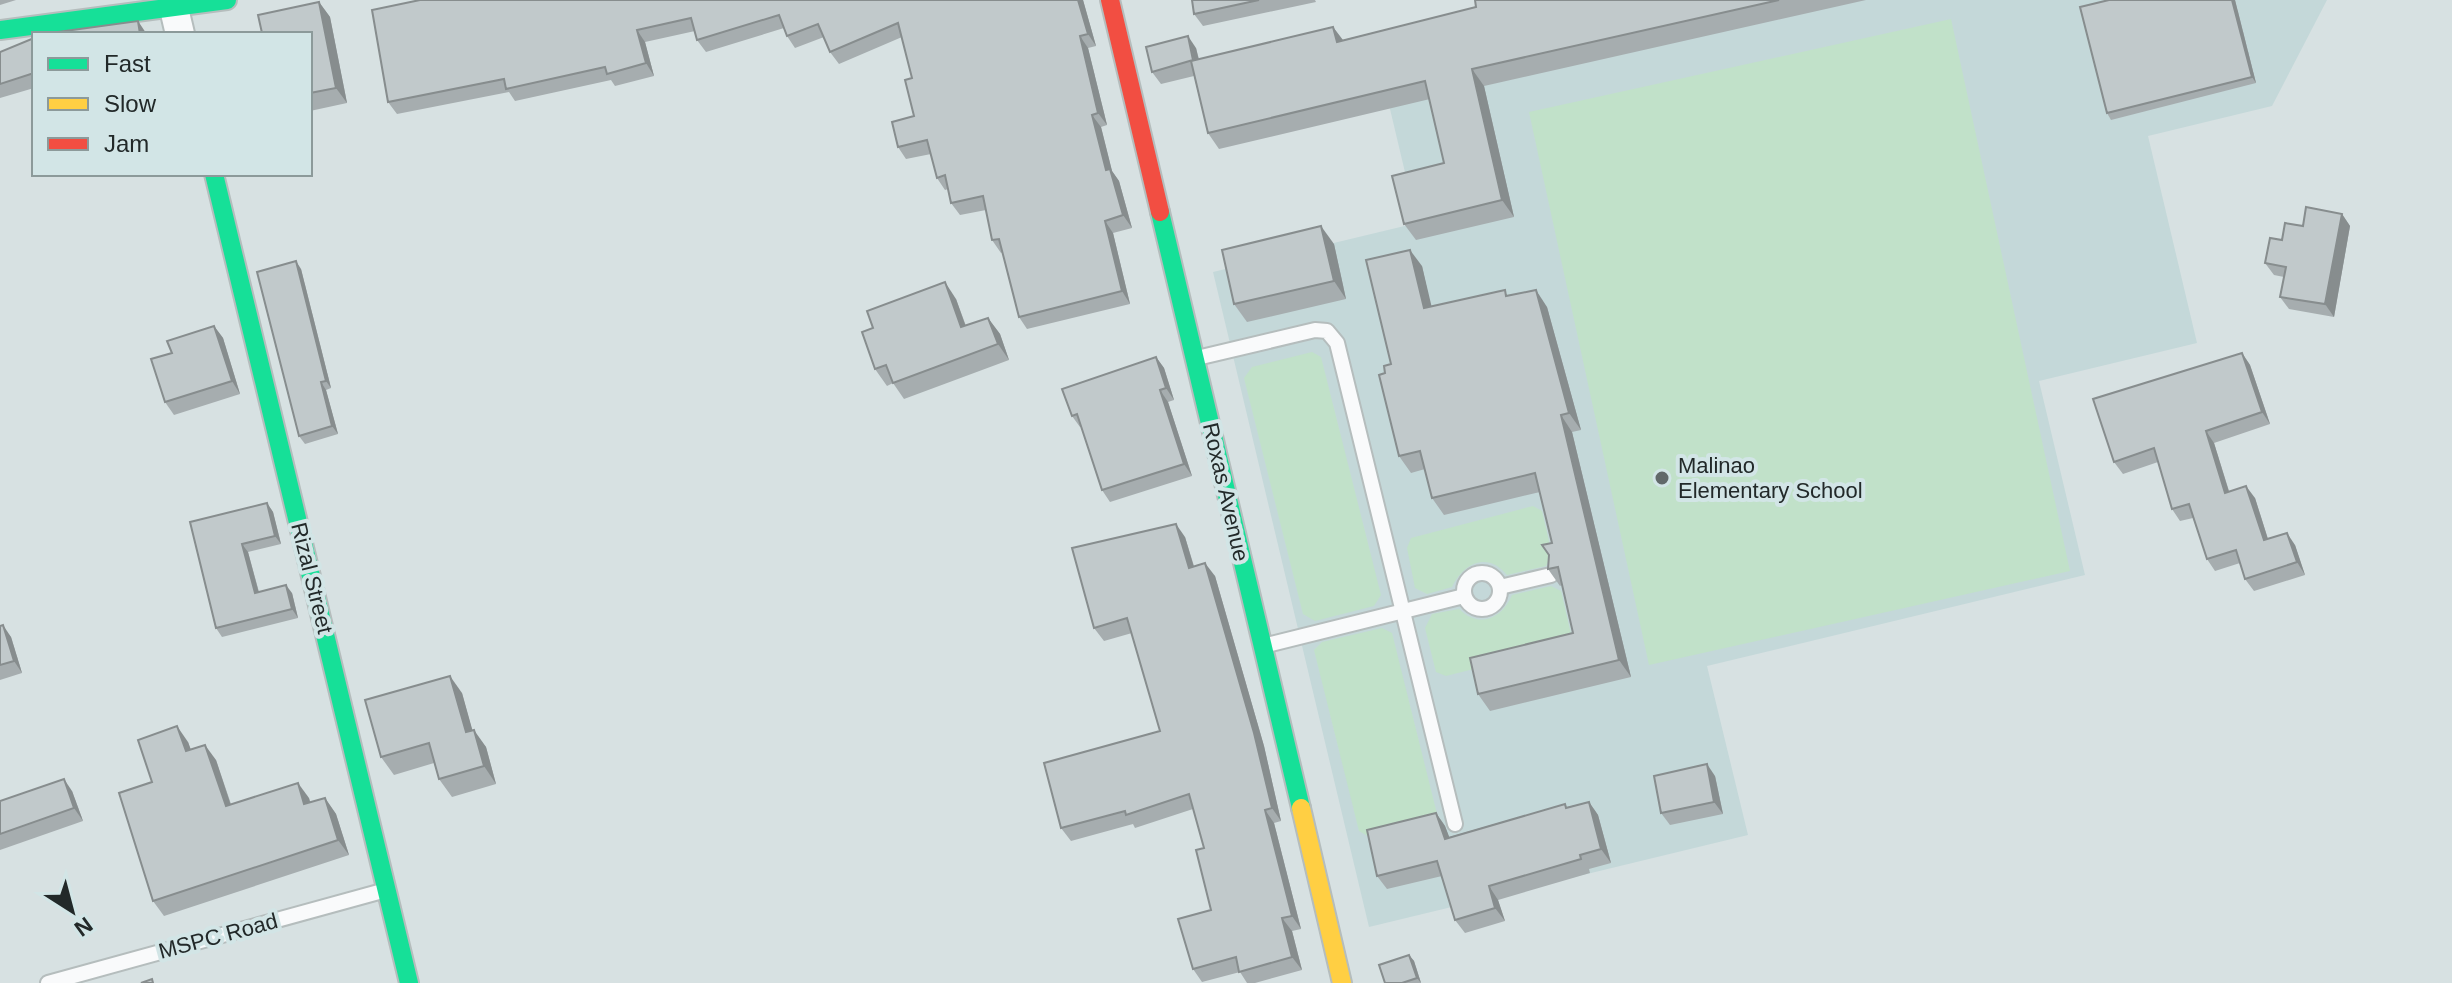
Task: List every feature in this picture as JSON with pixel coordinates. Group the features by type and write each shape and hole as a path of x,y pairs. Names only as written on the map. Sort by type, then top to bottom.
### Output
{"street":[{"path":"0,30 175,14 227,0"},
{"name":"Roxas Avenue","path":"1110,0 1342,983"},
{"name":"Rizal Street","path":"214,176 409,983"}],"lane":[{"path":"1195,358 1315,330 1327,331 1335,339 1455,824"},
{"path":"1478,573 1495,577 1500,587 1500,598 1486,609 1470,605 1464,596 1468,579 1478,573"},
{"path":"1500,587 1551,575"},
{"path":"1262,646 1464,596"},
{"name":"MSPC Road","path":"48,983 387,890"}],"shaded area":[{"name":"Malinao Elementary School","path":"1601,0 2327,0 2272,106 2148,136 2197,343 2039,381 2085,575 1707,666 1748,835 1369,927 1213,272 1417,223 1377,54"}],"green space":[{"path":"1951,19 2070,571 1649,665 1529,112"},
{"path":"1312,352 1321,357 1381,595 1374,606 1315,621 1303,614 1244,378 1252,367"},
{"path":"1533,506 1542,511 1552,554 1546,566 1507,575 1492,563 1476,563 1463,572 1452,587 1427,594 1415,588 1407,548 1411,538"},
{"path":"1551,586 1561,591 1571,634 1564,646 1446,676 1436,672 1425,628 1432,614 1459,609 1474,619 1482,620 1502,610 1512,595"},
{"path":"1382,628 1392,633 1437,814 1436,818 1371,838 1359,831 1314,650 1322,642"}],"building":[{"path":"420,0 1078,0 1088,34 1080,36 1098,113 1092,115 1106,170 1110,169 1123,215 1105,221 1122,291 1019,317 999,239 992,240 983,196 951,203 945,175 937,178 927,140 898,147 892,122 914,116 905,80 912,78 898,23 830,52 818,24 787,36 779,15 697,40 691,18 637,30 646,63 607,74 605,67 506,89 504,79 388,102 372,10"},
{"path":"1192,0 1259,0 1194,14"},
{"path":"1475,0 1779,0 1472,69 1502,200 1404,224 1392,176 1444,163 1425,81 1208,133 1191,61 1333,27 1337,42 1476,7"},
{"path":"2109,0 2232,0 2252,77 2107,113 2080,7"},
{"path":"319,2 336,88 312,93 312,32 262,32 258,15"},
{"path":"138,21 140,32 58,32"},
{"path":"1188,36 1193,60 1152,72 1146,47"},
{"path":"32,39 32,74 0,84 0,52"},
{"path":"2306,207 2342,214 2325,304 2280,297 2286,267 2265,263 2270,238 2282,240 2285,223 2303,226"},
{"path":"1321,226 1334,281 1234,304 1222,250"},
{"path":"1410,250 1424,308 1505,290 1506,296 1536,290 1569,413 1561,415 1619,660 1478,694 1470,658 1573,633 1558,567 1548,569 1549,555 1542,545 1552,543 1535,473 1432,498 1420,451 1399,456 1379,375 1385,373 1384,366 1391,364 1366,260"},
{"path":"296,261 326,381 321,382 332,426 299,436 257,272"},
{"path":"945,282 961,327 988,318 998,344 893,383 886,365 875,369 862,332 873,328 867,311"},
{"path":"214,326 232,381 165,402 151,359 172,353 167,341"},
{"path":"2242,353 2262,412 2206,431 2225,493 2246,486 2264,540 2287,533 2297,562 2245,579 2236,550 2207,559 2189,504 2172,509 2154,448 2114,462 2093,399"},
{"path":"1156,357 1166,388 1160,390 1184,464 1102,490 1077,414 1072,416 1062,389"},
{"path":"267,503 275,536 242,544 255,593 286,585 292,609 216,628 190,522"},
{"path":"1176,524 1189,568 1205,563 1254,733 1272,808 1265,810 1292,916 1282,918 1292,957 1239,972 1236,957 1193,969 1178,919 1211,910 1196,850 1204,848 1189,794 1126,815 1125,811 1061,828 1044,763 1160,731 1127,618 1094,628 1072,548"},
{"path":"3,625 14,661 0,665 0,626"},
{"path":"450,676 466,732 474,730 484,766 439,779 429,743 381,757 365,700"},
{"path":"177,726 186,751 205,745 226,806 298,783 304,804 325,798 338,840 153,901 119,793 152,782 138,740"},
{"path":"1707,764 1714,802 1661,813 1654,776"},
{"path":"64,779 74,808 0,834 0,801"},
{"path":"1589,802 1601,849 1580,855 1581,859 1489,886 1495,908 1455,920 1437,861 1377,876 1367,830 1436,813 1445,839 1565,804 1566,808"},
{"path":"1409,955 1417,978 1402,983 1385,983 1379,965"}],"traffic: fast":[{"path":"0,30 227,0"},
{"path":"214,176 409,983"},
{"path":"1160,212 1301,808"}],"traffic: slow":[{"path":"1301,808 1342,983"}],"traffic: jam":[{"path":"1110,0 1160,212"}],"place":[{"name":"Malinao Elementary School","path":"1662,478"}]}
